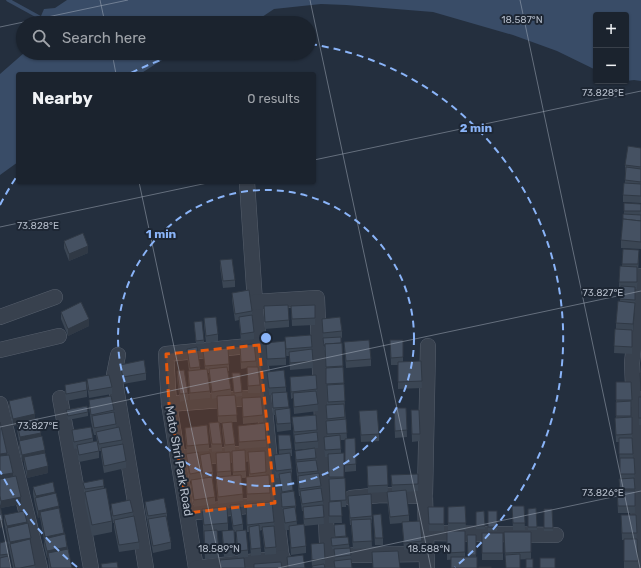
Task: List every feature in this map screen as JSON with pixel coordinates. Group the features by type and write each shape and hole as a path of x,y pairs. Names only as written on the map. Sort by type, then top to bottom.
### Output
{"street":[{"path":"196,568 283,563 269,452 255,302 248,184"},
{"path":"641,276 632,363 641,568"},
{"path":"0,317 56,297"},
{"path":"255,302 317,298 328,568"},
{"path":"0,350 59,336"},
{"name":"Mato Shri Park Road","path":"196,568 169,404 166,354 259,345"},
{"path":"353,555 427,561 426,496 428,346"},
{"path":"118,355 114,375 146,568"},
{"path":"169,404 265,397"},
{"path":"60,398 91,568"},
{"path":"0,404 40,568"},
{"path":"178,458 269,452"},
{"path":"352,498 382,495 426,496"},
{"path":"188,513 276,502"},
{"path":"426,533 556,535"}],"highlighted area":[{"path":"259,345 275,503 188,513 169,404 166,354"}],"water":[{"path":"67,0 641,0 641,81 629,81 629,12 593,12 593,69 557,51 513,35 433,12 321,4 274,9 264,16 41,16 44,9 55,8"},
{"path":"16,60 162,60 143,72 16,72 16,163 0,175 0,74"}],"building":[{"path":"628,146 641,148 641,167 625,165"},
{"path":"626,167 641,169 641,182 625,180"},
{"path":"624,183 641,184 641,196 623,195"},
{"path":"624,203 641,204 641,211 624,211"},
{"path":"623,214 641,215 641,221 623,219"},
{"path":"623,219 641,221 641,242 621,240"},
{"path":"83,233 88,246 69,254 64,241"},
{"path":"623,249 639,250 638,264 622,264"},
{"path":"232,259 235,280 223,281 220,260"},
{"path":"620,266 637,267 637,282 619,282"},
{"path":"621,286 635,287 635,300 620,299"},
{"path":"249,290 252,311 235,314 232,293"},
{"path":"618,301 635,303 633,324 616,323"},
{"path":"81,302 89,319 68,329 61,312"},
{"path":"288,305 289,320 265,322 264,306"},
{"path":"315,305 315,318 292,319 291,306"},
{"path":"252,315 254,332 241,334 239,317"},
{"path":"216,317 218,334 206,336 204,318"},
{"path":"340,317 342,331 323,333 322,319"},
{"path":"202,321 204,340 196,341 194,322"},
{"path":"615,329 632,330 632,347 614,346"},
{"path":"311,335 312,347 286,349 285,337"},
{"path":"341,337 341,343 325,344 324,346 323,338"},
{"path":"369,340 371,359 346,361 344,342"},
{"path":"390,340 403,340 403,357 391,358"},
{"path":"285,341 286,358 267,359 266,343"},
{"path":"342,343 343,366 326,367 325,344"},
{"path":"254,344 256,361 241,362 240,345"},
{"path":"197,347 200,367 190,368 187,349"},
{"path":"228,348 229,364 205,366 203,351"},
{"path":"312,349 313,361 290,363 289,352"},
{"path":"144,360 146,373 123,377 120,365"},
{"path":"421,361 422,381 398,382 398,362"},
{"path":"227,367 231,389 212,392 209,369"},
{"path":"247,367 258,367 260,385 248,386"},
{"path":"343,367 344,383 326,384 326,368"},
{"path":"207,369 210,391 190,393 188,371"},
{"path":"184,370 188,393 180,394 177,371"},
{"path":"284,370 286,387 269,388 267,372"},
{"path":"232,373 240,373 242,392 234,393"},
{"path":"109,375 112,387 89,391 87,379"},
{"path":"316,375 317,389 291,392 290,377"},
{"path":"86,381 87,390 66,394 65,385"},
{"path":"616,382 631,382 632,400 616,400"},
{"path":"344,384 345,401 328,402 327,385"},
{"path":"316,391 318,404 294,407 293,393"},
{"path":"287,392 289,407 273,408 272,393"},
{"path":"235,395 237,415 218,416 217,396"},
{"path":"31,396 35,414 13,419 9,401"},
{"path":"111,396 114,410 91,415 89,400"},
{"path":"261,397 263,415 243,417 242,398"},
{"path":"639,397 641,397 641,418 639,418"},
{"path":"631,401 631,416 616,416 616,402"},
{"path":"344,404 345,417 327,419 326,405"},
{"path":"87,406 88,412 68,416 66,410"},
{"path":"290,408 291,423 277,424 275,410"},
{"path":"394,408 406,408 407,430 395,431"},
{"path":"377,410 379,434 361,435 359,411"},
{"path":"411,410 419,410 420,434 412,434"},
{"path":"114,412 116,424 94,428 92,416"},
{"path":"316,415 317,430 294,432 292,417"},
{"path":"632,417 632,434 616,435 615,418"},
{"path":"38,418 41,433 20,437 17,423"},
{"path":"346,419 347,433 327,434 326,421"},
{"path":"0,422 7,453 0,454"},
{"path":"219,422 222,444 212,444 209,423"},
{"path":"232,422 235,444 225,445 222,423"},
{"path":"265,423 266,440 239,442 238,426"},
{"path":"207,425 209,444 187,446 185,428"},
{"path":"91,427 93,438 74,442 72,430"},
{"path":"119,427 122,440 99,444 96,432"},
{"path":"317,432 318,441 295,443 294,435"},
{"path":"278,435 290,435 292,449 279,450"},
{"path":"340,435 341,449 325,450 324,437"},
{"path":"42,436 45,450 22,455 19,441"},
{"path":"355,438 356,464 345,465 345,439"},
{"path":"619,438 632,438 633,454 619,454"},
{"path":"97,441 99,451 79,455 77,445"},
{"path":"123,444 126,461 104,466 101,448"},
{"path":"315,448 316,458 296,460 295,451"},
{"path":"245,450 246,471 233,472 232,451"},
{"path":"265,451 266,472 250,474 248,452"},
{"path":"198,452 201,472 190,474 186,454"},
{"path":"230,452 231,471 217,472 216,453"},
{"path":"45,453 48,466 27,471 24,457"},
{"path":"210,453 213,472 203,474 200,455"},
{"path":"290,453 292,469 276,471 274,455"},
{"path":"344,453 344,477 329,477 328,454"},
{"path":"9,455 13,473 0,475 0,456"},
{"path":"620,458 634,458 635,474 620,474"},
{"path":"316,460 318,471 298,473 296,462"},
{"path":"387,465 388,485 368,486 367,466"},
{"path":"291,472 293,490 282,492 279,474"},
{"path":"319,473 321,486 299,489 298,476"},
{"path":"418,474 418,484 392,485 391,475"},
{"path":"241,475 243,494 218,497 216,477"},
{"path":"269,475 270,493 247,494 246,477"},
{"path":"16,476 21,497 1,501 0,479"},
{"path":"212,477 215,497 194,500 191,480"},
{"path":"345,478 346,500 330,501 329,479"},
{"path":"634,478 635,489 620,489 619,479"},
{"path":"103,479 104,486 85,489 83,483"},
{"path":"53,482 55,492 36,496 33,487"},
{"path":"106,488 112,521 92,525 85,492"},
{"path":"321,488 323,501 302,504 300,491"},
{"path":"406,490 409,515 390,517 387,492"},
{"path":"294,491 296,506 282,507 281,493"},
{"path":"617,491 635,491 635,506 618,506"},
{"path":"56,493 59,506 38,511 35,498"},
{"path":"371,494 372,516 350,518 348,496"},
{"path":"164,498 167,513 148,516 145,502"},
{"path":"130,500 133,512 113,516 111,504"},
{"path":"341,501 342,516 329,516 329,502"},
{"path":"272,502 274,522 247,525 246,504"},
{"path":"240,504 243,524 233,526 230,505"},
{"path":"0,505 3,520 0,521"},
{"path":"323,505 324,517 304,519 303,507"},
{"path":"465,506 466,523 448,523 448,507"},
{"path":"512,506 524,506 525,523 513,523"},
{"path":"227,507 228,523 204,525 202,509"},
{"path":"295,507 297,521 285,523 283,509"},
{"path":"428,507 444,507 444,524 429,524"},
{"path":"59,508 64,533 45,537 40,512"},
{"path":"536,508 537,527 528,527 528,509"},
{"path":"544,509 552,509 553,528 544,528"},
{"path":"24,511 27,522 7,526 4,515"},
{"path":"484,511 485,526 476,526 476,512"},
{"path":"488,511 497,511 497,527 488,527"},
{"path":"381,514 383,538 375,538 373,515"},
{"path":"621,515 636,515 637,533 622,533"},
{"path":"134,516 139,542 119,545 114,520"},
{"path":"166,516 171,542 153,546 148,519"},
{"path":"371,519 372,541 353,542 351,520"},
{"path":"420,521 422,541 404,543 402,522"},
{"path":"28,523 31,538 10,542 7,528"},
{"path":"304,524 306,546 291,548 289,526"},
{"path":"345,524 346,536 335,537 334,525"},
{"path":"259,525 261,548 251,549 249,527"},
{"path":"274,526 276,547 265,548 262,527"},
{"path":"217,530 219,551 205,552 204,531"},
{"path":"234,530 235,549 224,550 222,531"},
{"path":"246,530 248,550 238,551 236,531"},
{"path":"447,531 465,531 465,552 447,553"},
{"path":"504,532 531,532 531,552 505,553"},
{"path":"482,533 503,533 503,553 482,553"},
{"path":"65,534 67,547 47,551 44,539"},
{"path":"467,535 476,535 476,555 468,555"},
{"path":"348,537 349,544 332,546 331,538"},
{"path":"30,539 35,565 15,568 10,544"},
{"path":"624,539 637,539 638,561 624,561"},
{"path":"7,541 9,554 0,555 0,543"},
{"path":"324,543 325,559 312,560 311,544"},
{"path":"350,548 351,555 335,557 334,549"},
{"path":"68,549 72,568 51,568 48,553"},
{"path":"398,551 400,568 373,568 372,552"},
{"path":"520,554 520,568 506,568 505,555"},
{"path":"303,555 305,568 288,568 287,557"},
{"path":"8,556 11,568 0,568 0,558"},
{"path":"451,557 477,557 477,568 451,568"},
{"path":"244,558 245,568 220,568 220,560"},
{"path":"540,558 555,558 555,568 540,568"},
{"path":"351,559 352,568 335,568 334,561"},
{"path":"526,559 533,559 533,568 526,568"},
{"path":"117,562 118,568 102,568 101,564"},
{"path":"281,562 282,568 254,568 254,564"},
{"path":"324,564 325,568 313,568 312,566"},
{"path":"491,567 491,568 479,568"}],"waterway":[{"path":"8,0 37,16"}]}
